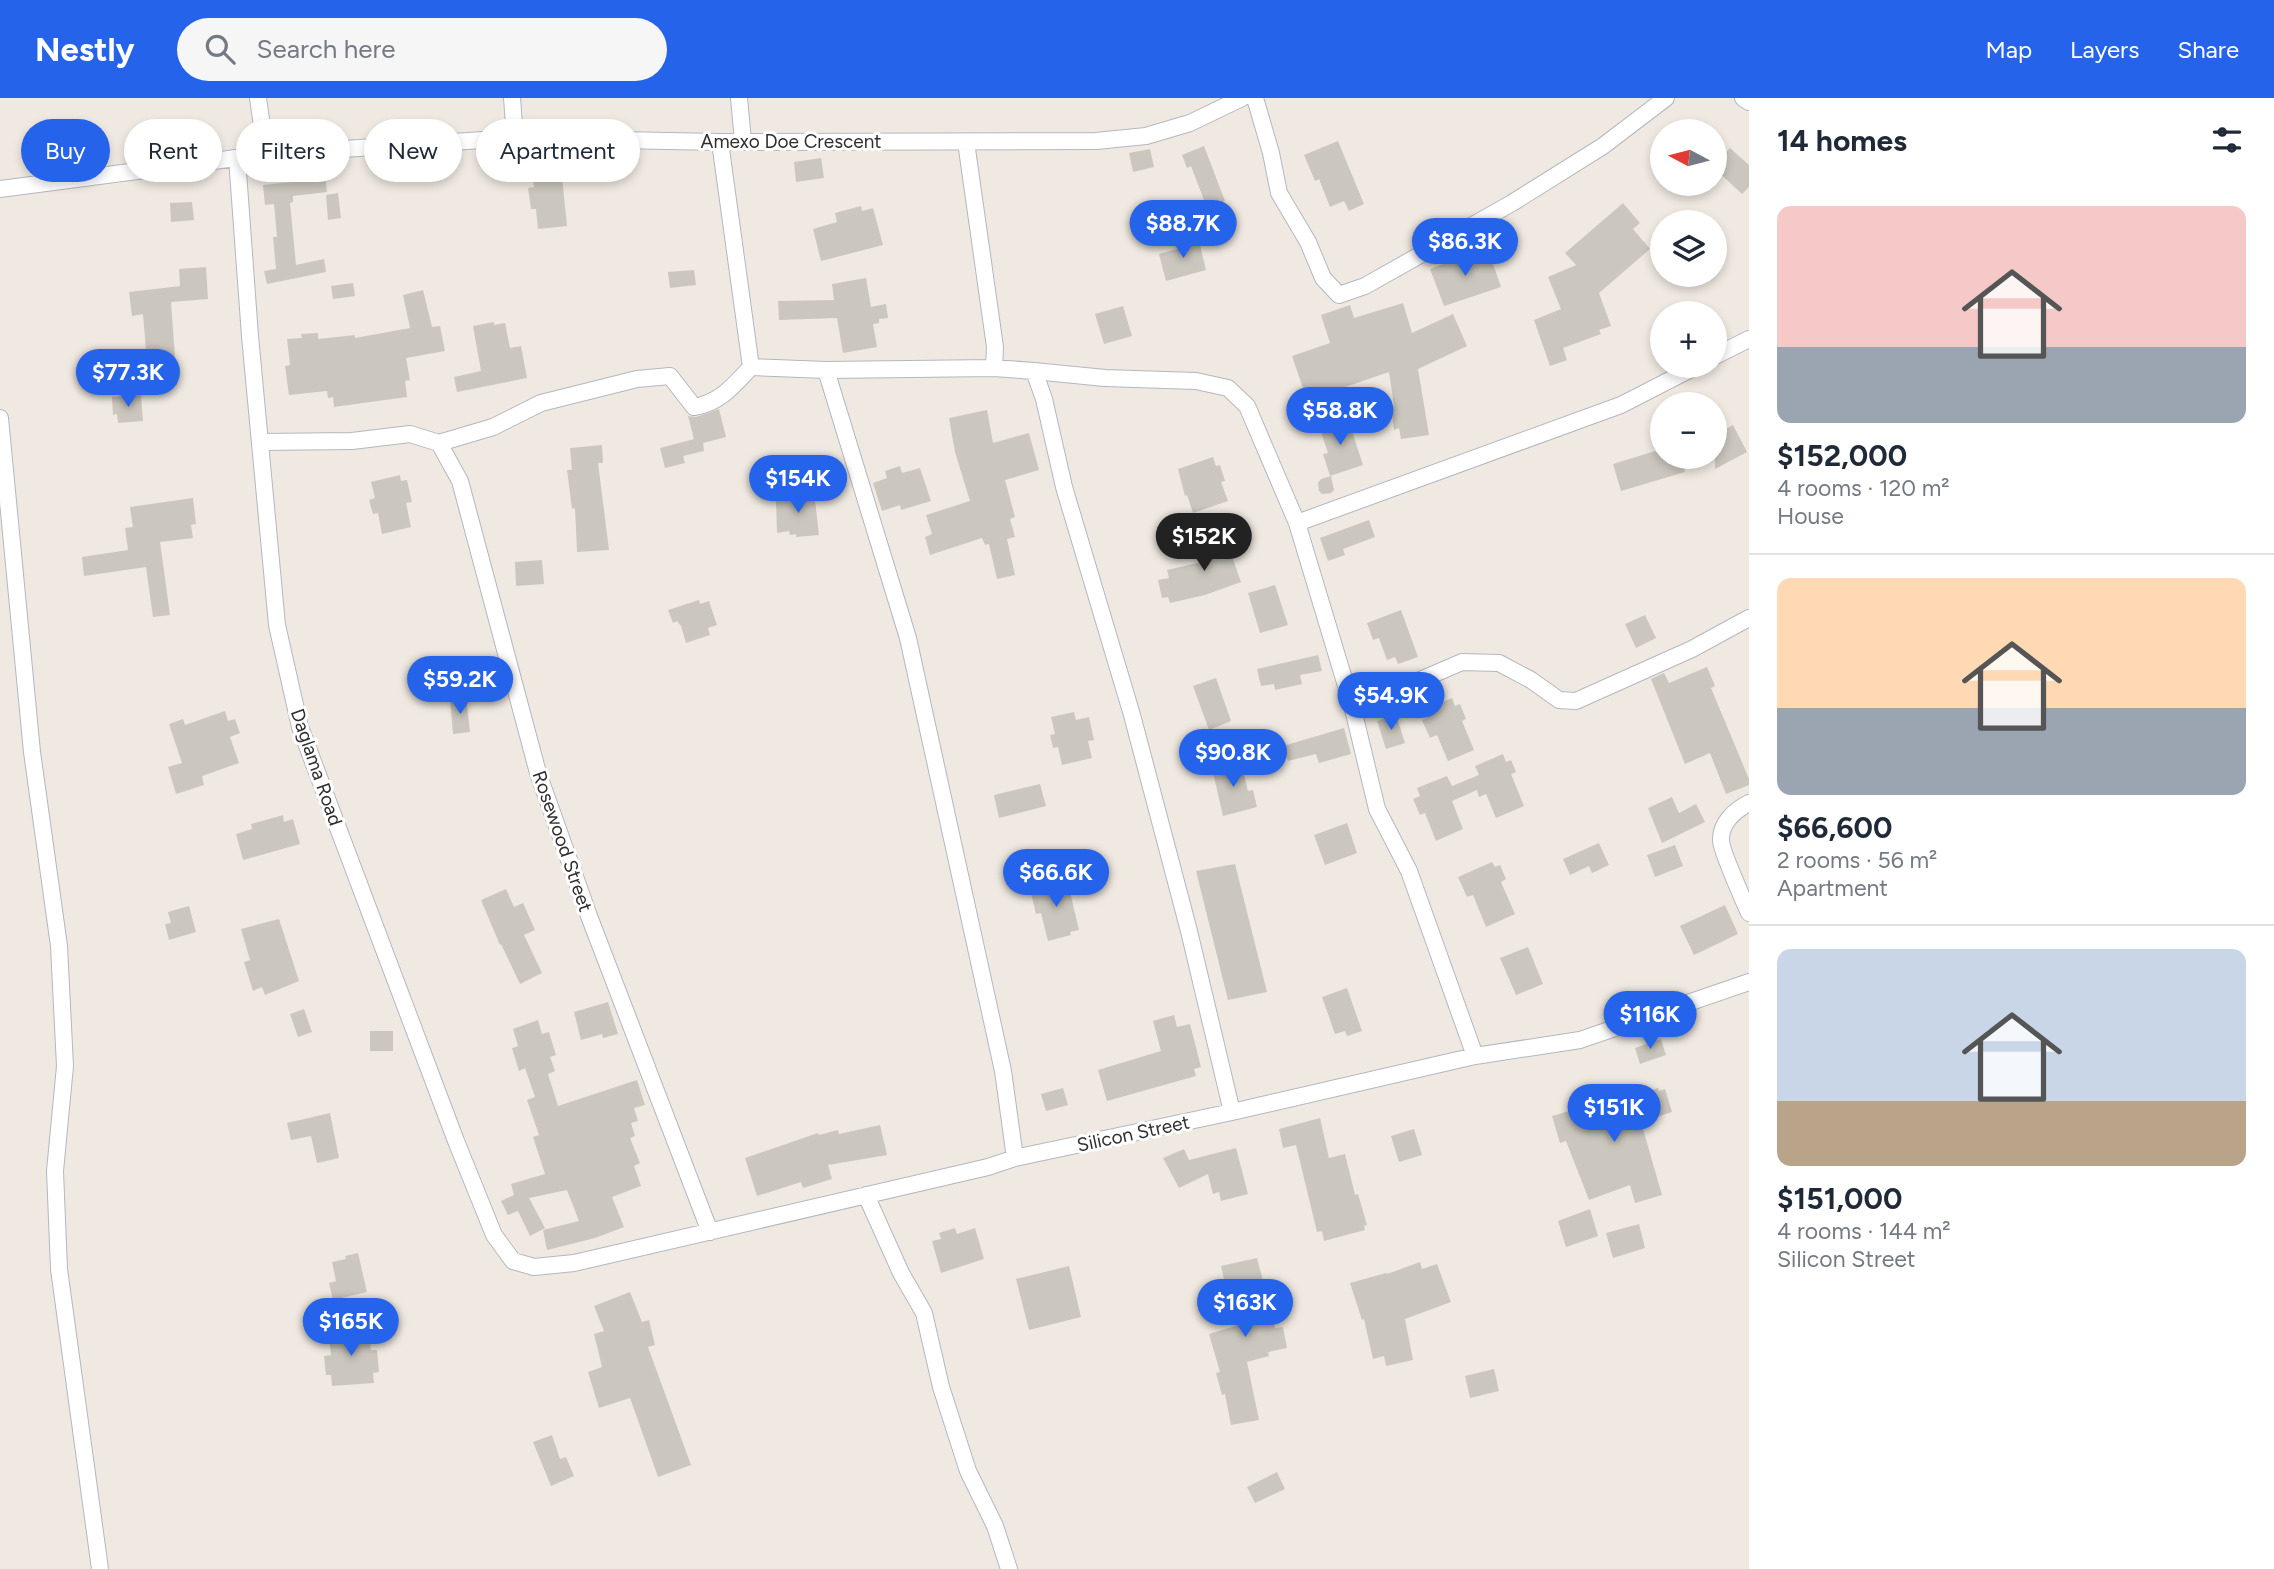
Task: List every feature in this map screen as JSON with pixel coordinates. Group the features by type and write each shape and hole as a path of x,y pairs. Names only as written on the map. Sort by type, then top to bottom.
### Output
{"street":[{"path":"258,98 261,119"},
{"path":"512,98 514,119"},
{"path":"739,98 743,141"},
{"name":"Amexo Doe Crescent","path":"640,140 1096,141 1146,136 1190,123 1241,98"},
{"path":"1255,98 1279,193 1308,242 1323,278 1339,295 1365,286 1512,203 1603,146 1666,98"},
{"path":"1744,98 1749,102"},
{"name":"Amexo Doe Crescent","path":"350,149 476,141"},
{"path":"720,142 751,367"},
{"path":"967,142 995,347 994,368"},
{"name":"Amexo Doe Crescent","path":"0,189 236,158"},
{"name":"Daglama Road","path":"239,182 277,625 300,727 456,1141 494,1235 513,1261"},
{"path":"1727,350 1749,339"},
{"path":"260,442 352,441 410,434 439,443 493,427 541,403 637,379 670,376 694,407 709,405 727,392 751,367 826,370 994,368 1105,378 1196,381 1228,388 1247,406 1297,523 1353,709 1377,809 1409,871 1475,1056"},
{"path":"826,370 908,638 1003,1071 1015,1158"},
{"path":"1034,371 1044,399 1064,487 1136,729 1189,931 1231,1112"},
{"path":"1297,523 1621,405 1674,378"},
{"path":"0,418 32,752 59,946 65,1066 55,1171 59,1269 100,1569"},
{"name":"Rosewood Street","path":"439,443 460,481 538,773 589,916 710,1232"},
{"path":"1353,709 1462,662 1499,663 1531,680 1559,700 1576,701 1692,649 1749,618"},
{"path":"1749,803 1734,811 1724,827 1721,841 1749,913"},
{"name":"Silicon Street","path":"513,1261 534,1267 575,1263 988,1167 1015,1158 1475,1056 1580,1040 1749,982"},
{"path":"866,1195 901,1273 924,1313 941,1387 968,1471 995,1526 1009,1569"}],"building":[{"path":"1338,141 1364,204 1349,211 1344,201 1330,207 1319,179 1315,181 1304,155"},
{"path":"1204,146 1225,201 1207,208 1191,166 1187,168 1182,155"},
{"path":"1730,148 1749,165 1749,187 1742,194 1727,180 1727,151"},
{"path":"1150,149 1154,167 1133,172 1129,153"},
{"path":"821,158 824,178 796,182 794,162"},
{"path":"326,182 327,192 293,196 293,202 290,203 296,265 324,259 326,272 267,284 264,271 276,269 273,237 277,237 274,204 265,205 263,185"},
{"path":"533,182 563,182 567,226 538,229 536,209 531,209 528,188 534,187"},
{"path":"338,193 341,218 328,220 326,195"},
{"path":"192,202 194,220 171,222 170,203"},
{"path":"1623,203 1640,223 1633,229 1650,249 1599,293 1611,326 1599,330 1601,334 1563,348 1567,360 1550,366 1534,320 1561,309 1548,277 1576,265 1565,253"},
{"path":"861,206 862,211 873,208 883,245 821,261 813,229 837,222 835,213"},
{"path":"1198,237 1206,270 1166,281 1159,254 1181,248 1179,242"},
{"path":"1476,252 1479,259 1490,255 1501,287 1444,306 1430,269"},
{"path":"206,267 208,299 171,302 177,385 149,387 143,314 132,316 129,292 180,286 179,269"},
{"path":"694,270 696,285 670,288 668,272"},
{"path":"866,278 871,307 886,304 888,318 879,319 879,323 873,324 877,347 843,353 837,318 779,320 778,301 834,300 832,284"},
{"path":"353,283 355,296 333,299 331,286"},
{"path":"423,290 432,327 440,326 445,351 406,358 410,380 405,381 407,397 334,407 333,397 328,398 327,391 289,395 285,366 290,365 287,339 302,338 301,334 318,333 318,339 355,335 355,338 410,328 403,295"},
{"path":"1403,303 1412,333 1453,314 1467,346 1418,369 1429,435 1401,439 1399,428 1394,430 1389,372 1307,400 1292,356 1330,343 1321,315 1350,305 1354,318"},
{"path":"1123,306 1132,336 1104,344 1095,314"},
{"path":"494,322 494,325 505,323 510,348 521,346 527,378 457,392 454,377 481,371 473,326"},
{"path":"141,395 143,421 118,423 117,414 113,415 112,397"},
{"path":"719,409 726,437 703,443 704,451 683,456 685,463 665,468 660,448 694,439 688,416 696,417"},
{"path":"987,410 993,443 1029,433 1039,470 1005,480 1015,517 1010,519 1015,537 1007,539 1015,575 997,579 989,544 985,545 982,538 930,555 925,537 932,534 926,515 970,501 955,452 949,418"},
{"path":"1347,416 1363,465 1330,476 1323,454 1328,453 1319,426"},
{"path":"1733,425 1747,452 1727,463 1727,428"},
{"path":"602,445 603,463 598,463 609,550 577,552 575,508 572,509 567,470 572,470 570,448"},
{"path":"1650,453 1650,469 1684,469 1685,472 1621,491 1613,464"},
{"path":"1213,457 1216,466 1220,465 1225,481 1221,482 1228,501 1193,513 1178,469"},
{"path":"900,466 902,473 920,468 931,501 901,510 900,505 882,511 873,483 887,478 885,471"},
{"path":"400,475 401,481 407,480 412,502 406,503 411,527 382,534 378,513 373,514 369,500 375,498 371,482"},
{"path":"1331,476 1334,490 1322,494 1318,483"},
{"path":"814,491 819,535 796,537 796,534 790,535 789,531 777,533 776,501 792,499 792,494"},
{"path":"193,498 196,524 191,525 193,538 160,542 170,615 153,617 146,567 84,576 82,557 128,550 125,528 133,527 130,507"},
{"path":"1369,520 1375,537 1343,549 1345,555 1328,561 1320,538"},
{"path":"1234,534 1241,556 1233,559 1241,582 1205,595 1170,603 1168,597 1162,598 1158,580 1169,578 1167,570 1206,561 1201,546"},
{"path":"542,560 544,584 516,586 515,562"},
{"path":"1275,585 1288,625 1260,633 1248,593"},
{"path":"699,600 700,604 709,601 717,625 708,628 710,635 686,643 681,626 677,621 673,623 668,610"},
{"path":"1401,610 1418,657 1398,664 1395,657 1387,660 1379,638 1373,640 1367,623"},
{"path":"1645,615 1656,638 1636,648 1625,624"},
{"path":"1318,655 1322,671 1300,675 1302,684 1275,690 1274,684 1261,686 1257,669"},
{"path":"1707,667 1715,686 1711,688 1749,779 1749,785 1726,794 1710,753 1685,764 1651,679 1664,673 1669,683"},
{"path":"1216,678 1231,721 1209,730 1193,686"},
{"path":"466,697 470,732 453,734 450,699"},
{"path":"1452,698 1455,706 1460,704 1466,719 1462,721 1474,750 1448,761 1437,735 1430,738 1422,720 1429,717 1426,709"},
{"path":"225,711 228,721 235,719 240,733 230,737 239,763 202,776 204,785 176,794 168,767 182,763 169,724 183,719 185,725"},
{"path":"1074,712 1076,720 1089,717 1094,740 1088,741 1092,758 1062,765 1058,747 1053,748 1050,735 1055,734 1051,717"},
{"path":"1396,715 1405,743 1386,749 1377,721"},
{"path":"1344,728 1351,754 1319,763 1316,754 1288,761 1283,746"},
{"path":"1503,754 1506,762 1511,760 1516,772 1511,774 1524,806 1496,818 1486,794 1479,797 1477,790 1452,801 1463,829 1436,841 1425,813 1420,815 1413,799 1420,796 1417,788 1447,776 1452,786 1479,775 1475,766"},
{"path":"1241,762 1248,791 1253,790 1257,807 1223,816 1212,768"},
{"path":"1040,784 1046,806 999,818 994,795"},
{"path":"1672,797 1679,813 1696,804 1705,822 1662,843 1648,808"},
{"path":"283,815 284,822 293,819 300,844 243,860 236,834 252,829 251,824"},
{"path":"1347,823 1357,853 1325,865 1314,835"},
{"path":"1599,843 1609,865 1592,873 1589,866 1570,875 1563,859"},
{"path":"1675,845 1683,866 1655,877 1647,855"},
{"path":"1492,862 1495,867 1500,865 1506,879 1501,882 1515,914 1486,927 1473,895 1467,897 1458,877"},
{"path":"1235,864 1267,992 1228,1000 1196,871"},
{"path":"1067,879 1079,930 1048,941 1041,913 1036,914 1030,889"},
{"path":"506,889 514,907 523,903 535,930 524,935 542,973 520,984 481,900"},
{"path":"1725,905 1738,934 1694,955 1680,926"},
{"path":"189,906 196,932 169,940 165,924 171,923 168,912"},
{"path":"279,919 299,981 265,995 262,987 253,991 244,962 250,960 241,929"},
{"path":"1528,947 1543,984 1516,995 1500,958"},
{"path":"1347,988 1362,1031 1347,1036 1345,1031 1335,1034 1322,997"},
{"path":"608,1002 618,1034 603,1038 602,1034 581,1040 574,1012"},
{"path":"304,1009 312,1032 298,1037 290,1014"},
{"path":"1174,1015 1177,1027 1190,1024 1201,1067 1194,1069 1196,1076 1107,1101 1098,1070 1161,1051 1153,1021"},
{"path":"538,1020 542,1034 549,1032 556,1055 550,1057 555,1071 548,1074 558,1106 637,1080 645,1105 634,1108 638,1121 631,1123 635,1136 630,1138 640,1163 634,1166 641,1186 612,1197 624,1227 595,1238 547,1250 543,1230 579,1221 567,1190 529,1198 545,1228 530,1236 518,1211 508,1215 501,1201 514,1195 511,1184 545,1174 533,1137 539,1135 527,1100 535,1097 525,1068 519,1071 512,1048 518,1046 513,1029"},
{"path":"370,1031 393,1031 393,1051 370,1051"},
{"path":"1661,1039 1666,1055 1640,1064 1635,1048"},
{"path":"1063,1088 1068,1105 1046,1111 1041,1094"},
{"path":"1658,1088 1659,1091 1665,1089 1672,1112 1641,1122 1662,1195 1635,1203 1630,1185 1589,1200 1566,1141 1560,1143 1552,1116 1579,1108 1577,1102 1597,1097 1600,1107"},
{"path":"330,1113 339,1158 317,1163 311,1136 291,1140 287,1123"},
{"path":"1320,1118 1329,1158 1345,1154 1355,1195 1358,1194 1367,1225 1364,1226 1365,1230 1324,1241 1322,1231 1317,1232 1296,1145 1283,1148 1279,1129"},
{"path":"880,1125 887,1155 828,1165 832,1179 803,1188 801,1182 757,1196 745,1158 818,1133 819,1135 838,1130 839,1134"},
{"path":"1414,1129 1422,1155 1399,1162 1391,1136"},
{"path":"1236,1148 1248,1194 1221,1201 1219,1192 1213,1194 1208,1174 1179,1188 1163,1158 1184,1149 1189,1160"},
{"path":"1590,1209 1598,1236 1566,1247 1558,1221"},
{"path":"1639,1224 1645,1248 1613,1258 1606,1233"},
{"path":"955,1228 957,1234 975,1228 984,1259 941,1273 932,1241 941,1239 939,1233"},
{"path":"358,1253 367,1292 333,1300 329,1283 336,1281 332,1262"},
{"path":"1257,1258 1275,1328 1283,1327 1287,1348 1268,1352 1269,1356 1247,1362 1259,1420 1231,1425 1225,1394 1222,1395 1216,1373 1220,1372 1209,1334 1239,1325 1230,1287 1226,1288 1221,1266"},
{"path":"1420,1262 1422,1269 1437,1264 1451,1302 1405,1319 1413,1360 1386,1366 1384,1356 1373,1359 1364,1319 1362,1320 1350,1283"},
{"path":"1069,1266 1081,1317 1029,1330 1016,1279"},
{"path":"630,1292 642,1322 649,1320 655,1345 648,1347 691,1465 658,1477 630,1398 599,1408 588,1372 602,1367 594,1334 604,1331 594,1306"},
{"path":"369,1328 371,1350 377,1350 379,1372 373,1373 374,1383 332,1386 331,1375 326,1375 324,1356 331,1355 329,1332"},
{"path":"1494,1369 1499,1391 1470,1398 1465,1376"},
{"path":"552,1435 560,1459 566,1457 574,1476 551,1486 533,1442"},
{"path":"1277,1472 1285,1489 1255,1503 1247,1487"}]}
